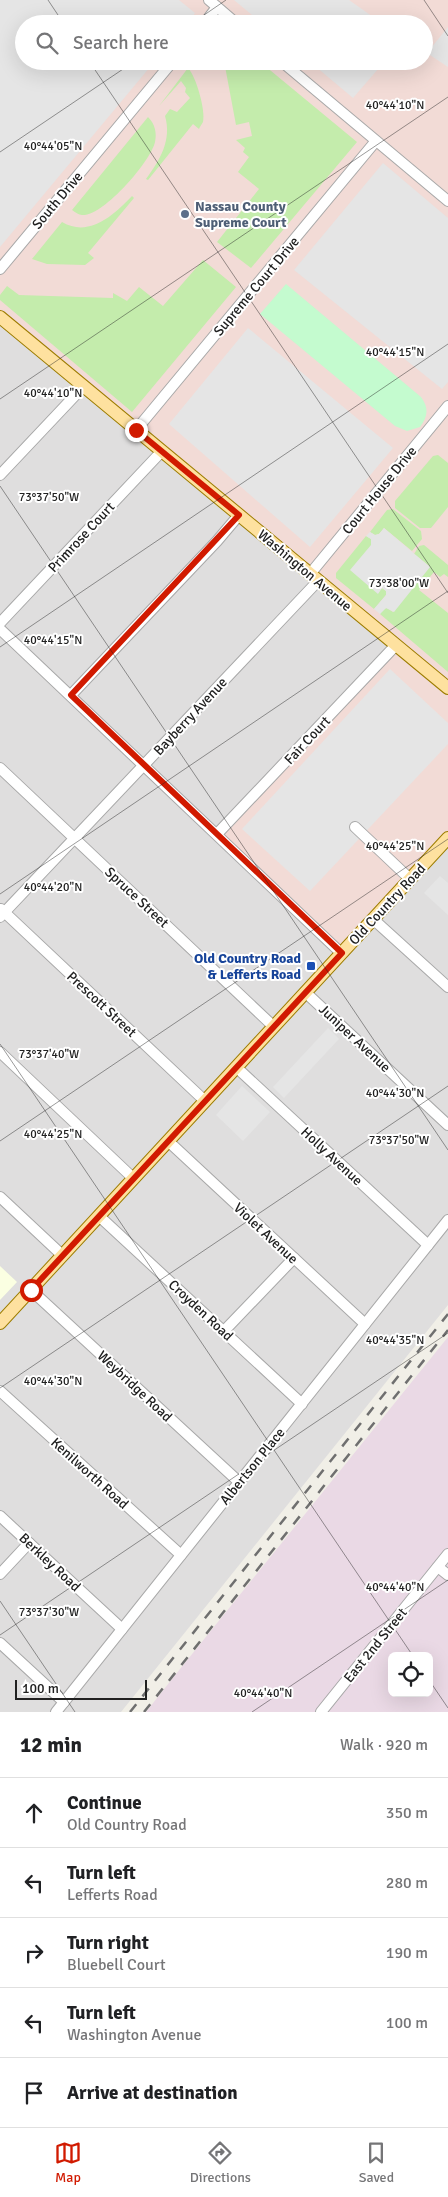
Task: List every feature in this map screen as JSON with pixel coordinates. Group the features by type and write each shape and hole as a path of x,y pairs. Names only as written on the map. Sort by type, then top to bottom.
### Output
{"main road":[{"name":"Washington Avenue","path":"0,317 448,688"},
{"name":"Old Country Road","path":"0,1323 448,838"}],"street":[{"path":"209,0 227,15"},
{"path":"211,15 218,7"},
{"name":"South Drive","path":"0,269 165,70"},
{"path":"292,70 448,201"},
{"name":"Supreme Court Drive","path":"136,430 376,142"},
{"path":"0,475 84,386"},
{"name":"Court House Drive","path":"314,577 448,406"},
{"name":"Primrose Court","path":"0,623 162,451"},
{"path":"71,695 239,515"},
{"name":"Bayberry Avenue","path":"2,912 144,765 314,577"},
{"path":"0,629 342,953"},
{"name":"Fair Court","path":"217,834 396,645"},
{"name":"Spruce Street","path":"0,768 273,1026"},
{"path":"355,827 410,878"},
{"name":"Prescott Street","path":"2,912 205,1101"},
{"path":"373,919 448,987"},
{"name":"Juniper Avenue","path":"305,992 448,1125"},
{"path":"0,1052 133,1178"},
{"name":"Holly Avenue","path":"236,1067 428,1245"},
{"name":"Violet Avenue","path":"168,1141 366,1324"},
{"path":"0,1197 62,1255"},
{"name":"Croyden Road","path":"99,1216 302,1404"},
{"name":"Albertson Place","path":"56,1712 448,1220"},
{"path":"224,1331 294,1258"},
{"name":"Weybridge Road","path":"31,1290 239,1482"},
{"name":"Kenilworth Road","path":"0,1391 181,1555"},
{"name":"Berkley Road","path":"0,1516 122,1629"},
{"path":"0,1574 29,1543"},
{"name":"East 2nd Street","path":"321,1712 448,1554"},
{"path":"438,1567 448,1575"},
{"path":"0,1643 64,1702"}],"shaded area":[{"path":"0,0 448,0 448,836 341,953 217,834 396,645 0,317"},
{"path":"0,0 179,0 195,13 194,15 15,15 15,70 148,70 0,247"},
{"path":"234,0 349,0 370,15 252,15"},
{"path":"448,27 448,67 433,57 433,46"},
{"path":"320,70 377,70 353,98"},
{"path":"383,163 448,218 448,382 442,389 294,270"},
{"path":"0,317 396,645 448,838 448,1305 121,1712 0,1712"},
{"path":"248,328 393,448 310,547 169,424"},
{"path":"384,528 430,567 394,612 386,608 380,614 374,609 386,595 386,591 382,588 378,594 350,570 371,545 371,539 366,536 370,532 375,535 379,534"},
{"path":"390,669 448,723 448,744 310,891 242,829"},
{"path":"440,876 448,883 448,915 424,893"},
{"path":"328,1028 339,1039 284,1098 273,1087"},
{"path":"242,1086 270,1112 243,1141 216,1115"},
{"path":"0,1266 17,1282 0,1300"},
{"path":"448,1337 448,1712 146,1712 180,1669"}],"green space":[{"path":"186,70 190,70 200,94 204,117 203,122 199,129 193,124 148,180 146,179 156,165 166,141 167,125 165,116 170,109 177,112 190,98 185,92 186,88 181,81 159,106"},
{"path":"226,70 270,70 357,142 251,268 217,242 259,189 238,172 249,157 243,152 245,148 236,140 252,136 249,122 236,125"},
{"path":"148,117 155,129 155,142 152,151 136,174 102,207 91,213 81,215 72,210"},
{"path":"132,196 134,198 88,253 94,258 85,265 47,264 32,259 62,222 72,226 91,226 109,217"},
{"path":"203,260 236,287 132,412 0,300 0,295 7,286 19,295 113,298 113,293 127,301 139,287 163,306"},
{"path":"286,284 421,397 426,412 425,419 420,427 407,431 395,426 260,314"},
{"path":"438,455 448,463 448,507 431,528 420,528 395,508 395,501 433,456"},
{"path":"393,509 421,531 422,539 412,551 384,528 379,534 375,535 370,532 387,510"},
{"path":"366,536 371,539 378,593 382,588 386,591 386,595 374,609 336,578 336,573"},
{"path":"424,545 448,565 448,577 444,574 440,577 434,572 419,590 448,613 448,672 380,614 383,609 387,608 393,612 429,566 414,554 419,546"}],"railway":[{"path":"130,1712 448,1314"},
{"path":"144,1712 448,1330"}],"place":[{"name":"Nassau County Supreme Court","path":"185,214"},
{"name":"Old Country Road & Lefferts Road","path":"311,966"}],"route":[{"path":"31,1290 342,953 71,695 217,541 239,515 136,430"}]}
